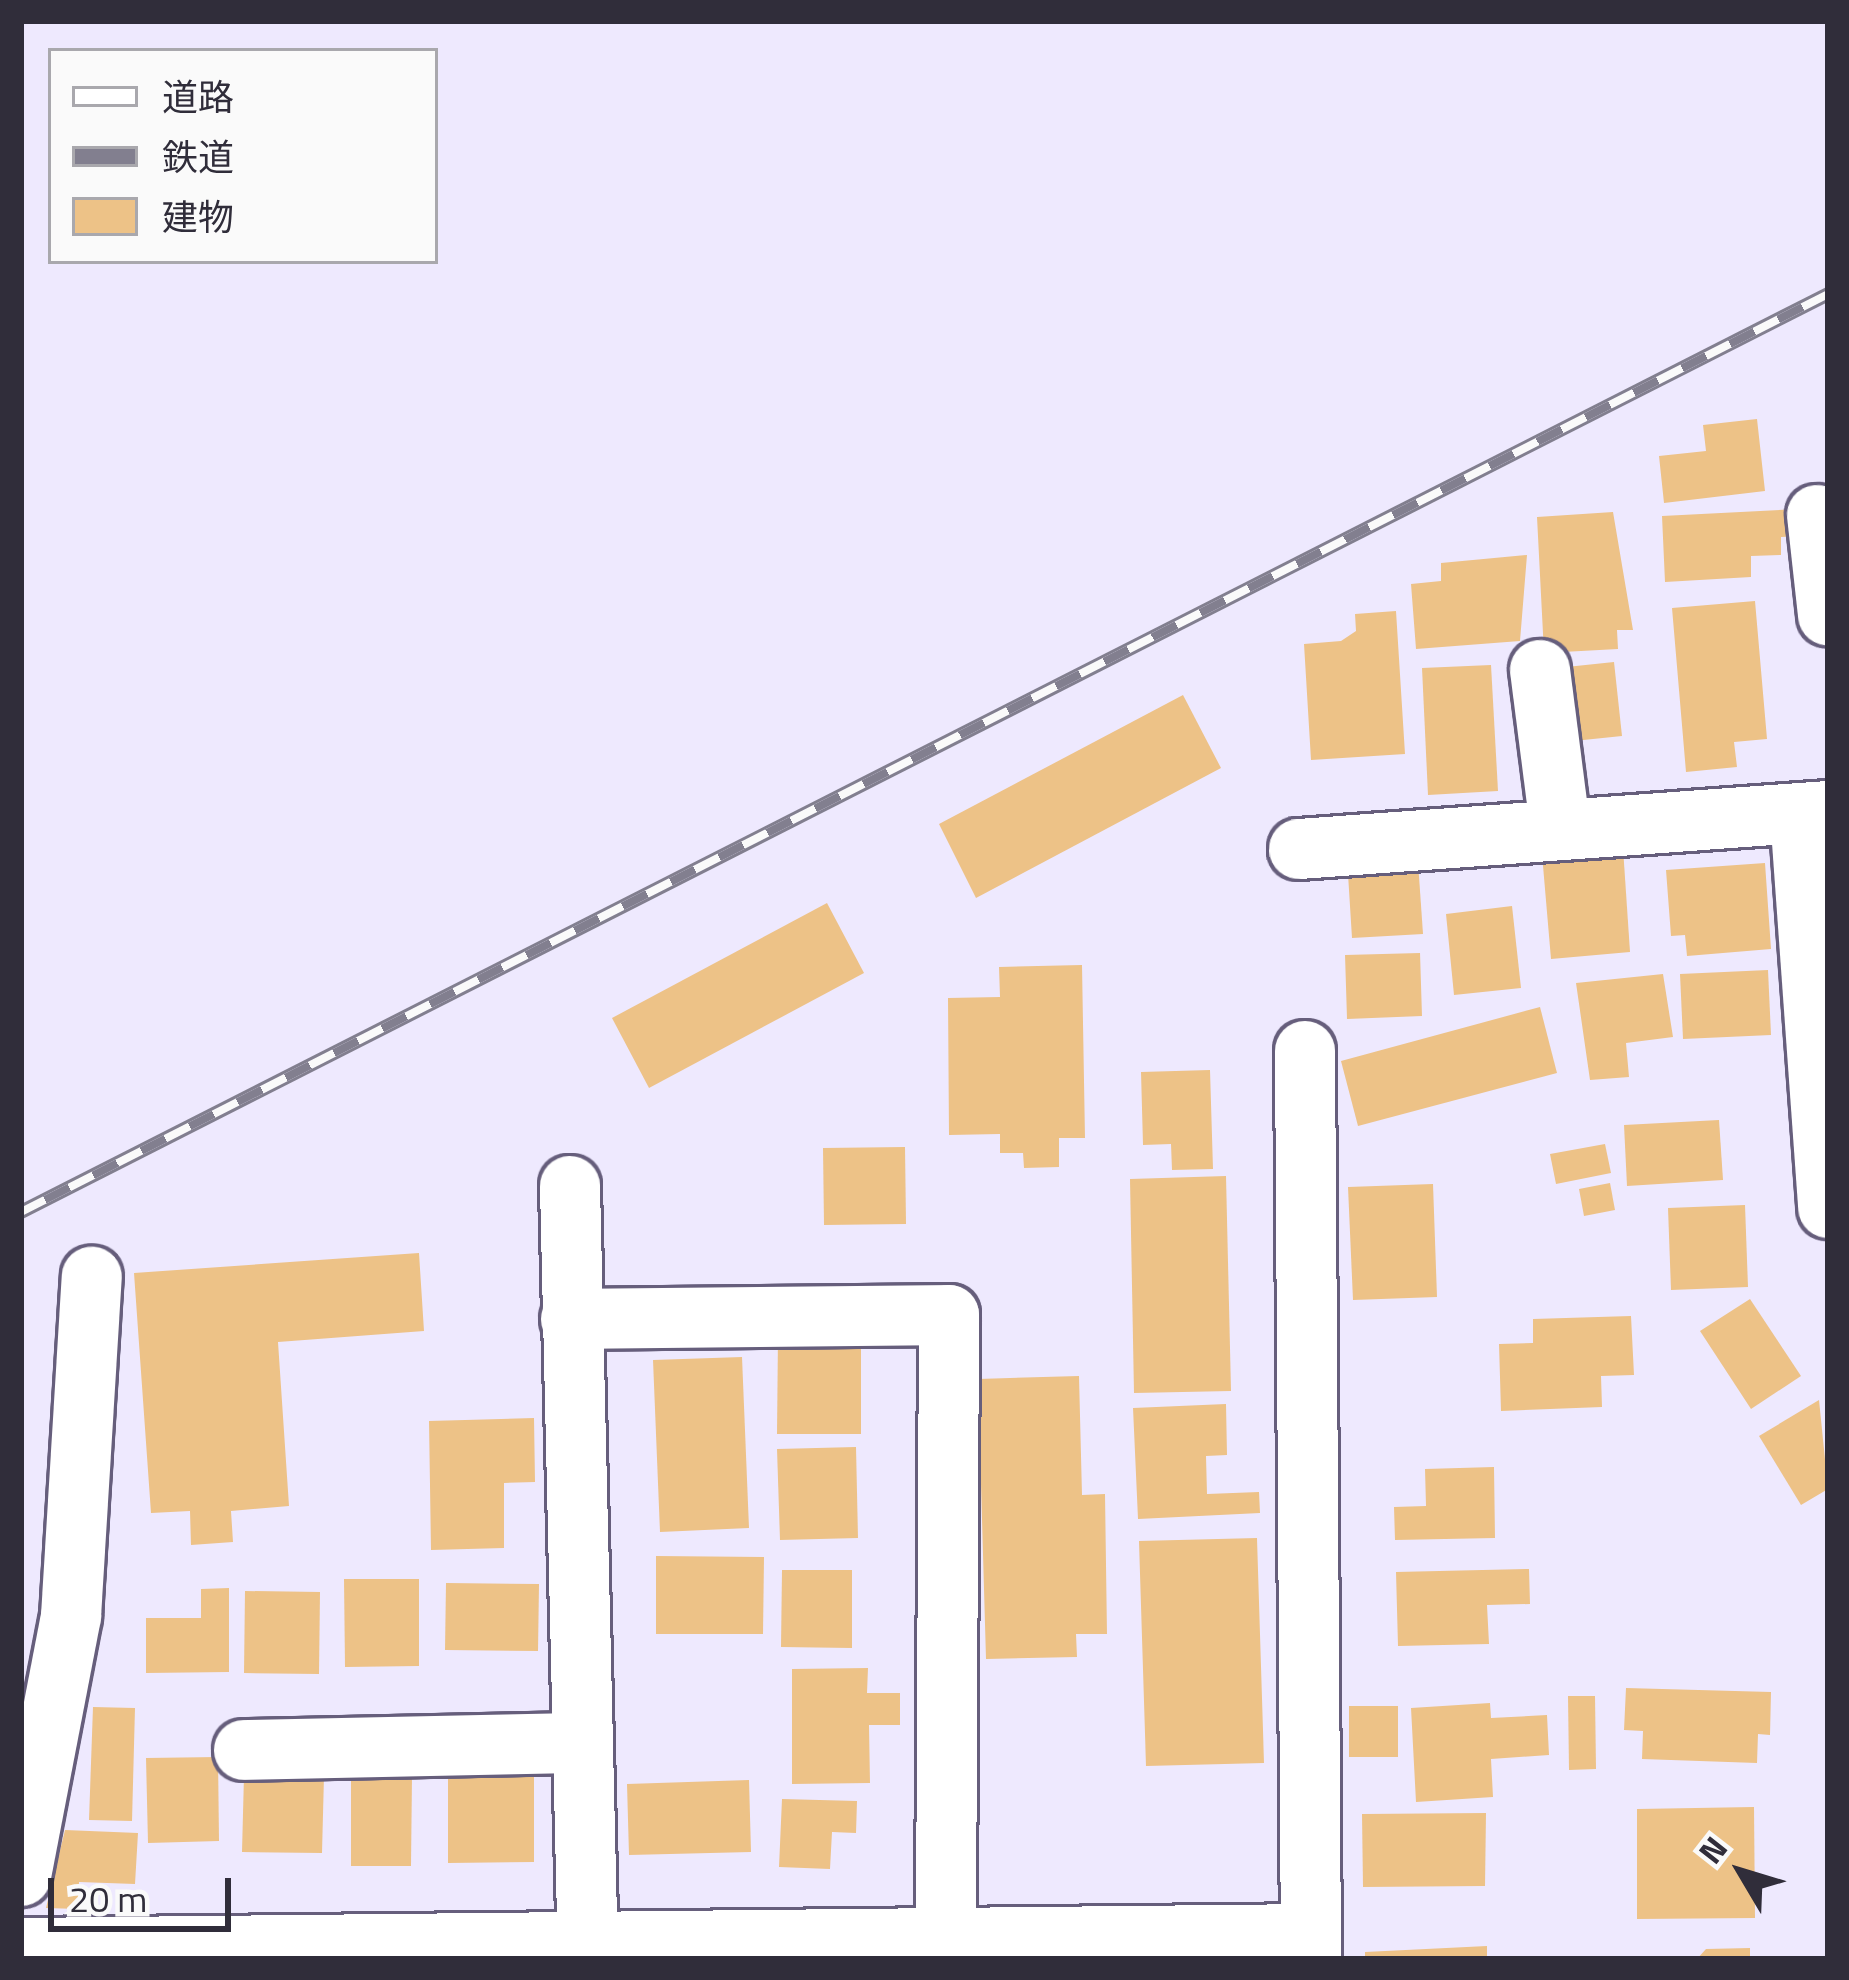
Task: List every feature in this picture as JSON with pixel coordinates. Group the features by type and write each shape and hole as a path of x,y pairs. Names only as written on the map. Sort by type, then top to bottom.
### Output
{"street":[{"path":"1817,515 1828,615"},
{"path":"1540,670 1560,826"},
{"path":"1299,849 1560,826 1814,812 1828,1208"},
{"path":"21,1948 588,1950 946,1936 1311,1947 1305,1051"},
{"path":"570,1186 588,1950"},
{"path":"21,1876 71,1616 92,1276"},
{"path":"571,1319 949,1315 946,1936"},
{"path":"244,1750 580,1743"}],"building":[{"path":"1757,419 1765,491 1664,503 1659,456 1706,451 1703,425"},
{"path":"1799,509 1800,536 1781,537 1781,555 1751,556 1751,577 1665,582 1662,516"},
{"path":"1613,512 1633,630 1617,630 1618,649 1544,653 1537,517"},
{"path":"1527,555 1520,641 1416,649 1411,584 1441,581 1441,563"},
{"path":"1755,601 1767,739 1734,742 1737,767 1686,772 1672,608"},
{"path":"1396,611 1405,754 1311,760 1304,644 1341,641 1356,631 1355,614"},
{"path":"1614,662 1622,736 1564,742 1557,668"},
{"path":"1491,665 1498,791 1428,795 1422,668"},
{"path":"1183,695 1221,768 976,898 939,824"},
{"path":"1623,848 1630,952 1551,959 1542,854"},
{"path":"1418,862 1423,934 1352,938 1348,874"},
{"path":"1765,863 1771,949 1687,956 1685,935 1671,936 1666,870"},
{"path":"827,903 864,973 649,1088 612,1018"},
{"path":"1512,906 1521,988 1454,995 1446,914"},
{"path":"1420,953 1422,1016 1347,1019 1345,955"},
{"path":"1082,965 1085,1138 1059,1138 1059,1167 1024,1168 1023,1153 1000,1153 1000,1134 949,1135 948,998 1000,997 999,967"},
{"path":"1768,970 1771,1035 1683,1039 1680,974"},
{"path":"1663,974 1673,1037 1626,1043 1629,1077 1590,1080 1576,983"},
{"path":"1540,1007 1557,1073 1358,1126 1341,1061"},
{"path":"1210,1070 1213,1169 1172,1170 1171,1144 1143,1145 1141,1072"},
{"path":"1719,1120 1723,1180 1627,1186 1624,1125"},
{"path":"1605,1144 1611,1173 1556,1184 1550,1154"},
{"path":"905,1147 906,1224 824,1225 823,1148"},
{"path":"1226,1176 1231,1391 1134,1393 1130,1179"},
{"path":"1610,1183 1615,1210 1584,1216 1579,1189"},
{"path":"1433,1184 1437,1297 1353,1300 1348,1187"},
{"path":"1745,1205 1748,1287 1671,1290 1668,1208"},
{"path":"419,1253 424,1331 278,1342 289,1506 231,1511 233,1542 191,1545 190,1511 151,1513 134,1273"},
{"path":"1750,1299 1801,1376 1751,1409 1700,1331"},
{"path":"1631,1316 1634,1375 1601,1376 1602,1407 1501,1411 1499,1344 1533,1343 1533,1319"},
{"path":"778,1335 861,1335 861,1434 777,1434"},
{"path":"742,1357 749,1528 660,1532 653,1360"},
{"path":"1079,1376 1082,1495 1105,1494 1107,1634 1076,1634 1077,1657 986,1659 978,1379"},
{"path":"1819,1400 1828,1489 1801,1505 1759,1436"},
{"path":"1226,1404 1227,1455 1206,1456 1207,1494 1259,1492 1260,1513 1138,1519 1133,1408"},
{"path":"534,1418 535,1482 504,1483 504,1548 431,1550 429,1421"},
{"path":"856,1447 858,1538 780,1540 777,1449"},
{"path":"1494,1467 1495,1538 1395,1540 1394,1507 1426,1506 1425,1469"},
{"path":"1257,1538 1264,1763 1146,1766 1139,1541"},
{"path":"656,1556 764,1557 763,1634 656,1634"},
{"path":"1529,1569 1530,1604 1487,1605 1489,1644 1398,1646 1396,1572"},
{"path":"782,1570 852,1570 852,1648 781,1647"},
{"path":"344,1579 419,1579 419,1666 345,1667"},
{"path":"446,1583 539,1584 538,1651 445,1650"},
{"path":"229,1588 229,1672 146,1673 146,1618 201,1618 201,1589"},
{"path":"245,1591 320,1592 319,1674 244,1673"},
{"path":"868,1668 867,1693 900,1693 900,1725 869,1725 870,1783 792,1784 792,1669"},
{"path":"1626,1688 1771,1692 1770,1735 1758,1734 1757,1763 1642,1759 1643,1731 1624,1730"},
{"path":"1568,1696 1595,1696 1596,1769 1569,1770"},
{"path":"1490,1703 1491,1718 1547,1715 1549,1755 1491,1759 1493,1797 1416,1802 1411,1708"},
{"path":"1349,1706 1398,1706 1398,1757 1349,1757"},
{"path":"93,1707 135,1708 132,1821 89,1820"},
{"path":"218,1757 219,1841 148,1843 146,1758"},
{"path":"448,1767 534,1767 534,1862 448,1863"},
{"path":"244,1775 324,1776 322,1853 242,1852"},
{"path":"412,1776 411,1866 351,1866 351,1777"},
{"path":"749,1780 751,1852 629,1855 627,1784"},
{"path":"782,1799 857,1801 856,1833 832,1832 830,1869 779,1867"},
{"path":"1754,1807 1755,1918 1637,1919 1637,1809"},
{"path":"1486,1813 1485,1886 1363,1887 1362,1814"},
{"path":"65,1830 138,1833 135,1884 79,1882 78,1909 46,1908"},
{"path":"1487,1946 1487,1959 1365,1959 1365,1952"},
{"path":"1750,1948 1750,1959 1697,1959 1706,1949"}],"railway":[{"path":"21,1212 1828,294"}]}
